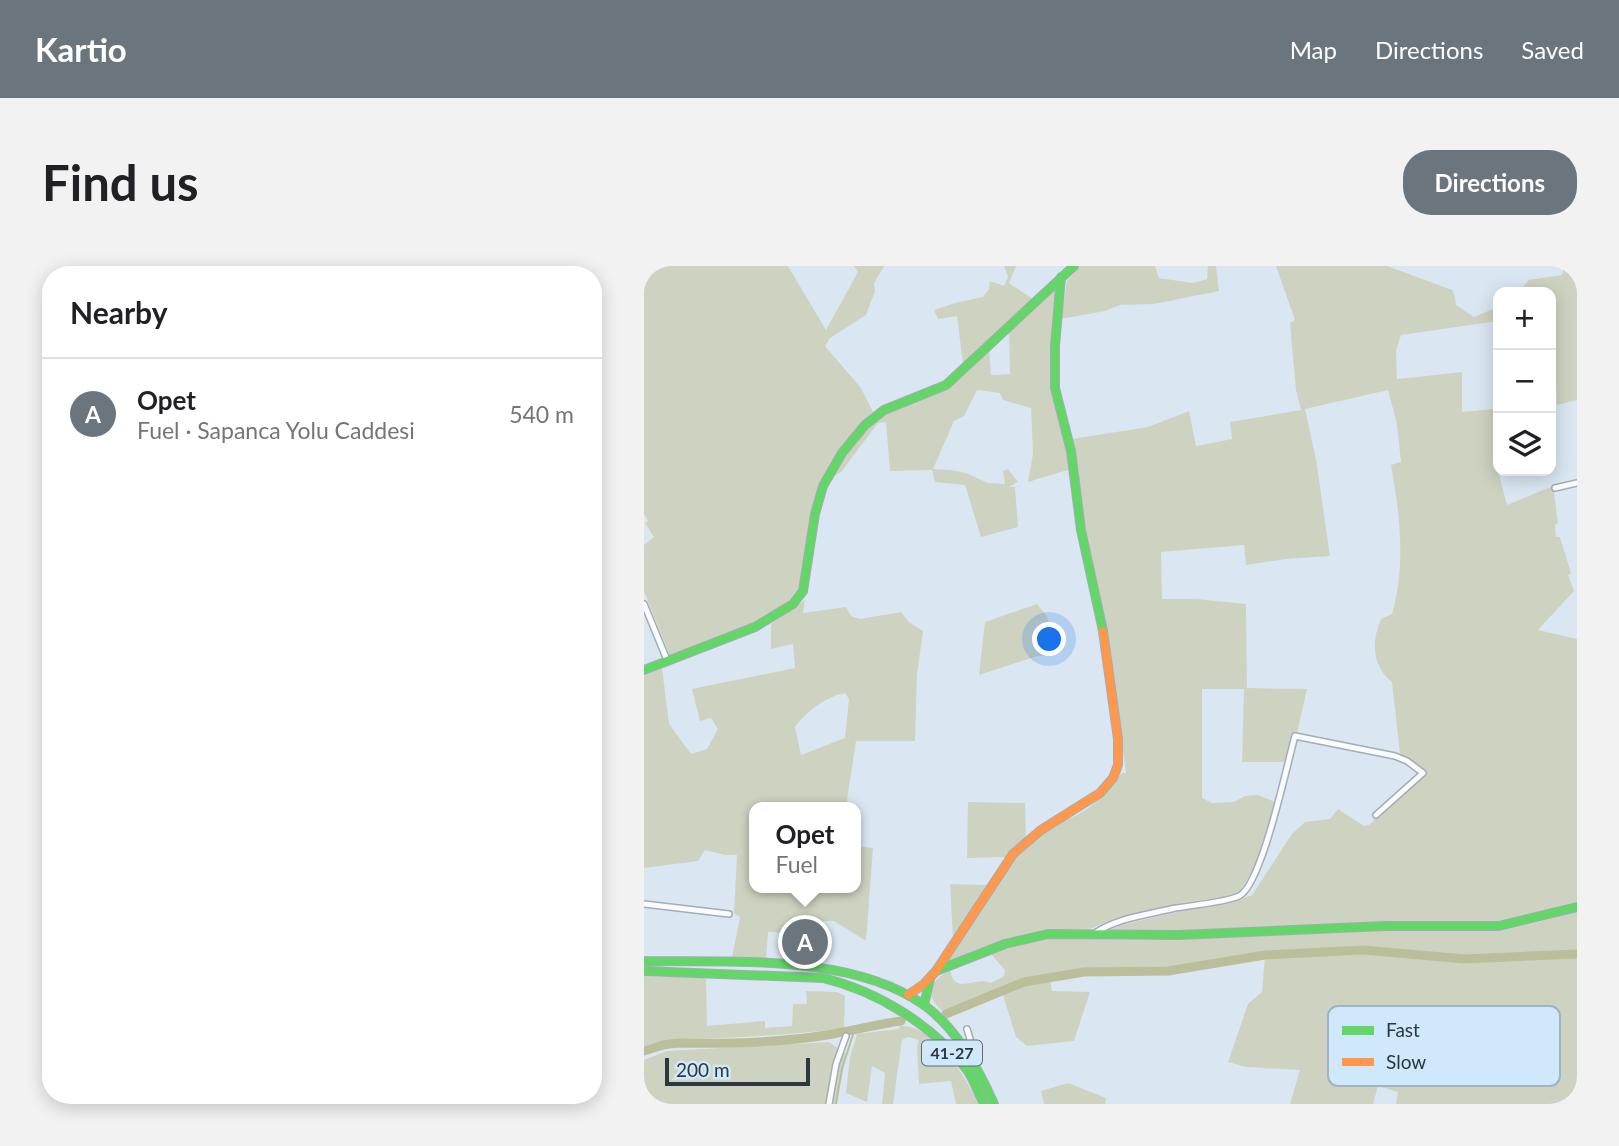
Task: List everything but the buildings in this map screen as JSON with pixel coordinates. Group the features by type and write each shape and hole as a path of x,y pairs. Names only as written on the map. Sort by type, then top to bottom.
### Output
{"main road":[{"path":"644,670 754,627 798,600 805,582 820,495 833,467 859,431 884,410 946,385 1074,266"},
{"path":"913,1021 921,1013 934,974 1013,854 1041,830 1100,793 1113,778 1118,765 1118,739 1102,626 1081,530 1071,451 1055,388 1055,346 1062,277"},
{"path":"897,1010 908,995 934,974 1030,937 1048,934 1178,935 1385,926 1499,926 1577,907"},
{"path":"644,961 824,968 881,983 924,1005 946,1026 964,1051"},
{"name":"41-27","path":"644,971 823,978 865,991 931,1033 958,1058 978,1089 984,1104"},
{"name":"41-27","path":"964,1051 978,1069 994,1104"}],"street":[{"path":"1555,488 1577,483"},
{"path":"644,604 667,660"},
{"path":"1092,935 1125,920 1244,894 1261,861 1295,736 1395,756 1423,773 1376,815"},
{"path":"644,904 729,914"},
{"path":"964,1051 970,1039 967,1029"},
{"path":"829,1104 834,1072 846,1036"}],"green space":[{"path":"644,266 788,266 826,330 858,272 854,266 884,266 874,283 875,291 866,315 830,338 825,346 861,388 873,412 844,445 826,473 798,593 772,614 670,656 644,591 644,545 654,537 645,523 648,521 644,514"},
{"path":"1004,266 1016,266 1009,283 1033,299 963,364 957,316 938,319 934,310 983,297 989,289 990,281 1004,286 1008,277"},
{"path":"1080,266 1155,266 1159,278 1193,283 1207,279 1208,266 1216,266 1219,291 1154,304 1120,305 1105,311 1061,319 1067,281"},
{"path":"1276,266 1387,266 1452,290 1456,305 1474,317 1493,309 1493,322 1401,335 1396,351 1397,379 1462,372 1462,412 1493,409 1493,476 1499,476 1507,505 1553,486 1558,523 1555,525 1556,537 1560,537 1574,591 1538,630 1577,639 1577,904 1497,923 1202,932 1105,932 1121,925 1252,895 1292,834 1305,822 1330,819 1338,809 1364,826 1369,825 1427,772 1400,754 1392,682 1380,669 1375,653 1381,619 1392,614 1400,559 1399,521 1391,465 1401,462 1397,424 1388,390 1305,409 1316,459 1330,556 1246,565 1244,545 1161,552 1162,599 1246,604 1247,688 1307,689 1297,733 1294,733 1286,762 1242,762 1244,689 1202,689 1202,798 1212,803 1234,802 1245,796 1258,795 1275,802 1255,867 1240,891 1230,896 1186,902 1113,919 1090,929 1059,931 950,962 948,960 987,897 1021,852 1044,832 1084,811 1122,773 1126,773 1106,627 1086,536 1072,439 1148,427 1189,411 1196,446 1232,439 1230,422 1301,410 1296,390 1290,323 1295,320"},
{"path":"1564,266 1577,266 1577,400 1557,405 1556,287 1523,287 1529,280 1562,275"},
{"path":"1053,289 1057,292 1051,365 1054,393 1071,469 1028,482 1033,454 1031,408 1003,400 1000,393 977,390 964,416 954,421 933,469 966,473 988,483 1005,484 1003,471 1008,469 1018,482 1009,487 1015,487 1018,527 981,537 965,485 935,482 932,470 890,471 886,422 878,423 841,472 830,479 853,443 878,416 946,389 989,348 991,375 1010,374 1009,331"},
{"path":"805,600 803,613 846,607 851,616 860,619 901,612 909,622 923,631 917,674 915,741 856,741 847,802 749,802 749,893 861,893 861,847 873,848 866,941 834,921 793,921 792,933 768,932 766,960 732,957 740,917 734,913 737,855 705,850 698,861 644,868 644,676 662,668 669,724 691,754 707,749 718,729 711,718 700,721 692,689 795,668 793,644 771,649 771,624","holes":["845,693 849,699 845,738 801,755 795,727 817,706"]},
{"path":"1037,604 1046,615 1059,648 1054,655 1037,656 979,675 985,622"},
{"path":"968,802 1025,803 1026,838 1009,857 967,858"},
{"path":"950,884 988,885 953,938"},
{"path":"1577,911 1577,1104 1396,1104 1398,1092 1378,1086 1373,1104 1290,1104 1300,1070 1246,1067 1228,1062 1248,1004 1262,992 1265,956 1168,971 1084,972 1050,978 1052,991 1090,992 1074,1041 1027,1046 1016,1037 1002,992 946,1014 934,1002 931,990 937,980 950,970 952,978 961,984 978,981 991,983 1004,976 1005,970 991,954 1039,938 1142,940 1350,930 1493,930 1538,922"},
{"path":"644,976 706,978 707,1026 765,1021 765,1028 792,1026 793,1004 807,1004 806,991 837,992 845,996 844,1028 672,1040 644,1046"},
{"path":"900,1026 925,1034 947,1054 966,1080 978,1104 956,1104 951,1081 919,1084 919,1040 908,1037 902,1040 893,1104 882,1104 885,1073 872,1066 867,1102 846,1093 850,1057 857,1034 899,1029"},
{"path":"829,1042 846,1054 836,1104 644,1104 644,1060 667,1051"},
{"path":"1068,1083 1106,1098 1105,1104 1044,1104 1041,1091"}],"waterway":[{"path":"946,1014 1024,982 1084,972 1168,971 1265,955 1363,950 1465,959 1577,954"},
{"path":"644,1051 677,1043 794,1039 901,1021"},
{"path":"836,1104 842,1069 855,1028"}],"traffic: fast":[{"path":"644,670 755,627 793,604 803,591 815,514 823,486 842,453 865,425 884,410 946,385 1074,266"},
{"path":"1061,277 1055,346 1055,388 1071,451 1081,530 1103,631"},
{"path":"936,971 1005,944 1048,934 1178,935 1385,926 1499,926 1577,907"},
{"path":"644,961 789,964 861,976 894,988 924,1005 947,1026 974,1063 994,1104"},
{"path":"644,971 823,978 864,992 902,1012 938,1038 967,1070 984,1104"},
{"path":"924,1005 930,979"}],"traffic: slow":[{"path":"908,995 936,971 1013,854 1041,830 1100,793 1113,778 1118,765 1118,739 1103,631"}],"place":[{"name":"Opet","path":"805,942"}]}
